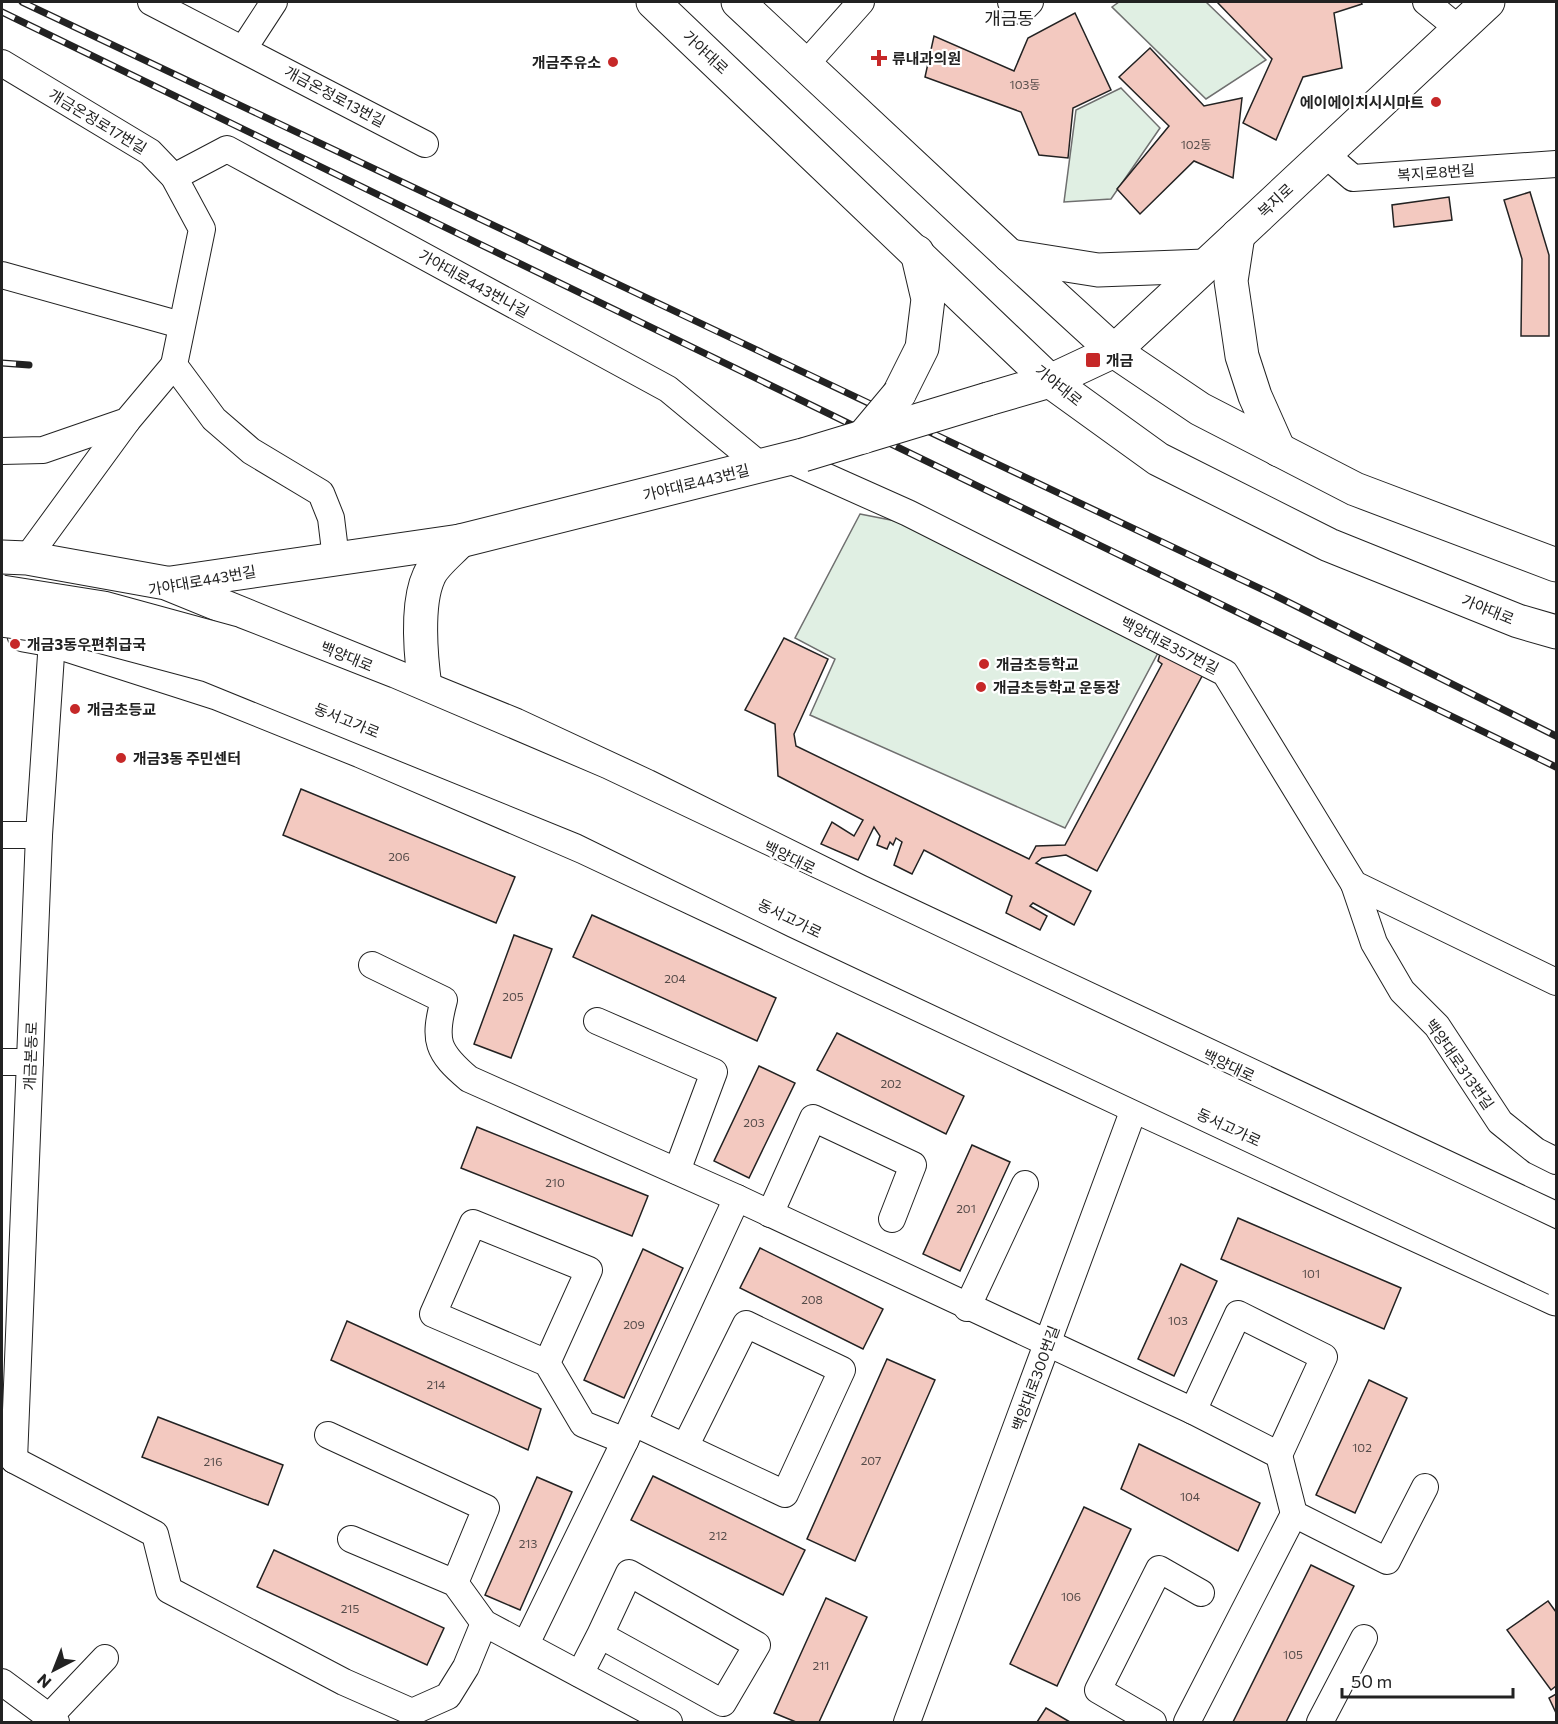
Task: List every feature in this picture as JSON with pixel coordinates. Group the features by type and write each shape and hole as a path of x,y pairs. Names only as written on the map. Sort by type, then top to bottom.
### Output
{"main road":[{"name":"가야대로","path":"653,2 1050,381 1158,459 1329,545 1518,621 1557,632"},
{"path":"738,2 1114,351 1200,409 1355,489 1557,565"},
{"name":"복지로","path":"1050,381 1114,351 1488,2"},
{"path":"1238,235 1231,281 1242,356 1255,396 1279,450"},
{"path":"864,437 899,394 922,348 928,299 917,252"},
{"path":"1010,256 1098,270 1205,266"},
{"name":"가야대로443번길","path":"2,631 166,583 460,541 784,460 1050,381"},
{"path":"425,687 420,652 423,606 429,575 460,541"},
{"name":"백양대로","path":"14,558 166,583 515,725 636,781 858,891 1557,1219"},
{"path":"217,693 229,607 255,570"},
{"name":"동서고가로","path":"2,592 104,608 231,644 384,703 595,793 1557,1248"},
{"name":"동서고가로","path":"2,620 77,630 208,665 587,819 869,956 1557,1279"},
{"path":"2,631 52,640 217,693 361,751 584,847 1135,1106 1557,1299"}],"street":[{"name":"개금온정로13번길","path":"151,2 244,48 425,144"},
{"path":"244,48 274,2"},
{"path":"805,65 861,2"},
{"path":"1426,2 1459,29"},
{"name":"개금온정로17번길","path":"2,63 150,152 174,177 202,229 174,365"},
{"name":"가야대로443번나길","path":"174,177 227,149 668,389 784,460"},
{"name":"복지로8번길","path":"1325,154 1353,178 1557,164"},
{"path":"2,275 181,325"},
{"path":"14,558 174,365 214,419 251,452 321,493 331,518 336,559"},
{"path":"2,451 43,450 127,421"},
{"name":"백양대로357번길","path":"784,460 908,513 1225,673 1354,884"},
{"name":"개금본동로","path":"8,1461 11,1279 30,1062 39,835 52,640"},
{"path":"2,835 39,835"},
{"path":"1354,884 1557,982"},
{"name":"백양대로313번길","path":"1354,884 1374,943 1402,991 1437,1026 1500,1122 1536,1151 1557,1161"},
{"path":"372,965 444,1000 437,1029 440,1050 469,1078 737,1198 1047,1345 1193,1411 1279,1455"},
{"path":"597,1021 714,1072 677,1171"},
{"name":"백양대로300번길","path":"907,1722 1162,1034"},
{"path":"2,1062 30,1062"},
{"path":"770,1214 813,1118 913,1165 892,1219"},
{"path":"968,1308 1025,1184"},
{"path":"526,1644 629,1432 737,1198"},
{"path":"547,1363 589,1270 473,1223 433,1314 547,1363 583,1424 629,1432 686,1447 785,1494 842,1370 746,1324 686,1447"},
{"path":"1187,1722 1294,1514 1279,1455 1324,1358 1238,1314 1193,1411"},
{"path":"328,1435 486,1508 455,1583"},
{"path":"8,1461 155,1534 169,1590 344,1682 412,1712 448,1696 466,1667 484,1623"},
{"path":"1294,1514 1387,1562 1425,1487"},
{"path":"351,1539 455,1583 484,1623 669,1722"},
{"path":"1153,1722 1098,1690 1159,1569 1201,1593"},
{"path":"580,1674 629,1573 757,1645 723,1703 600,1635"},
{"path":"1320,1722 1364,1638"},
{"path":"2,1682 53,1720 105,1658"}],"green space":[{"path":"1119,2 1206,2 1266,60 1206,99 1112,7"},
{"path":"1121,88 1160,128 1111,199 1064,202 1076,110"},
{"name":"개금초등학교 운동장","path":"860,514 916,525 1160,649 1065,828 810,715 835,659 795,638"}],"building":[{"path":"1217,2 1361,2 1362,4 1334,13 1342,68 1303,77 1276,140 1243,123 1272,59"},
{"path":"1075,13 1111,90 1073,108 1068,158 1039,155 1021,112 925,77 934,36 1014,71 1028,38"},
{"path":"1150,48 1204,106 1242,98 1233,178 1194,161 1140,214 1117,189 1169,126 1119,77"},
{"path":"1530,192 1549,255 1549,336 1521,336 1522,259 1504,200"},
{"path":"1449,197 1452,220 1394,227 1392,205"},
{"path":"784,638 828,659 794,734 796,746 1029,859 1036,846 1065,845 1162,664 1158,661 1160,654 1207,667 1097,871 1066,855 1042,858 1036,863 1091,891 1074,925 1033,903 1030,906 1047,916 1040,930 1006,913 1012,896 924,850 912,874 894,865 902,842 896,838 893,845 890,842 887,849 877,845 880,836 874,827 858,860 821,844 832,822 854,836 863,820 778,776 775,724 745,710"},
{"path":"301,789 515,877 496,923 283,835"},
{"path":"592,915 776,998 757,1041 573,957"},
{"path":"514,935 552,949 511,1058 474,1044"},
{"path":"837,1033 964,1096 946,1134 817,1070"},
{"path":"759,1066 795,1083 749,1178 714,1161"},
{"path":"477,1127 648,1196 632,1236 461,1168"},
{"path":"972,1145 1010,1162 960,1271 923,1254"},
{"path":"1238,1218 1401,1288 1384,1329 1221,1259"},
{"path":"760,1248 883,1309 863,1349 740,1288"},
{"path":"643,1249 683,1268 624,1398 584,1380"},
{"path":"1181,1264 1217,1281 1174,1376 1138,1359"},
{"path":"347,1321 541,1409 528,1450 331,1360"},
{"path":"887,1359 935,1380 855,1561 807,1539"},
{"path":"1369,1380 1407,1398 1355,1513 1316,1495"},
{"path":"158,1417 283,1465 268,1505 142,1457"},
{"path":"1139,1444 1260,1503 1238,1551 1121,1489"},
{"path":"653,1476 805,1550 783,1595 631,1520"},
{"path":"537,1477 572,1492 520,1610 485,1595"},
{"path":"1084,1507 1131,1529 1057,1686 1010,1664"},
{"path":"274,1550 444,1628 427,1665 257,1587"},
{"path":"1311,1565 1354,1586 1286,1722 1233,1722"},
{"path":"826,1598 867,1617 819,1722 796,1722 774,1713"},
{"path":"1548,1601 1556,1612 1556,1686 1551,1690 1507,1630"},
{"path":"1556,1694 1556,1713 1549,1698"},
{"path":"1046,1708 1070,1722 1037,1722"}],"railway":[{"path":"22,2 1276,596 1556,736"},
{"path":"2,12 1556,767"},
{"path":"2,363 29,365"}],"place":[{"name":"류내과의원","path":"879,58"},
{"name":"개금주유소","path":"613,62"},
{"name":"에이에이치시시마트","path":"1436,102"},
{"name":"개금","path":"1093,360"},
{"name":"개금3동우편취급국","path":"15,644"},
{"name":"개금초등학교","path":"984,664"},
{"name":"개금초등학교 운동장","path":"981,687"},
{"name":"개금초등교","path":"75,709"},
{"name":"개금3동 주민센터","path":"121,758"}],"district":[{"name":"개금동","path":"1009,18"}]}
